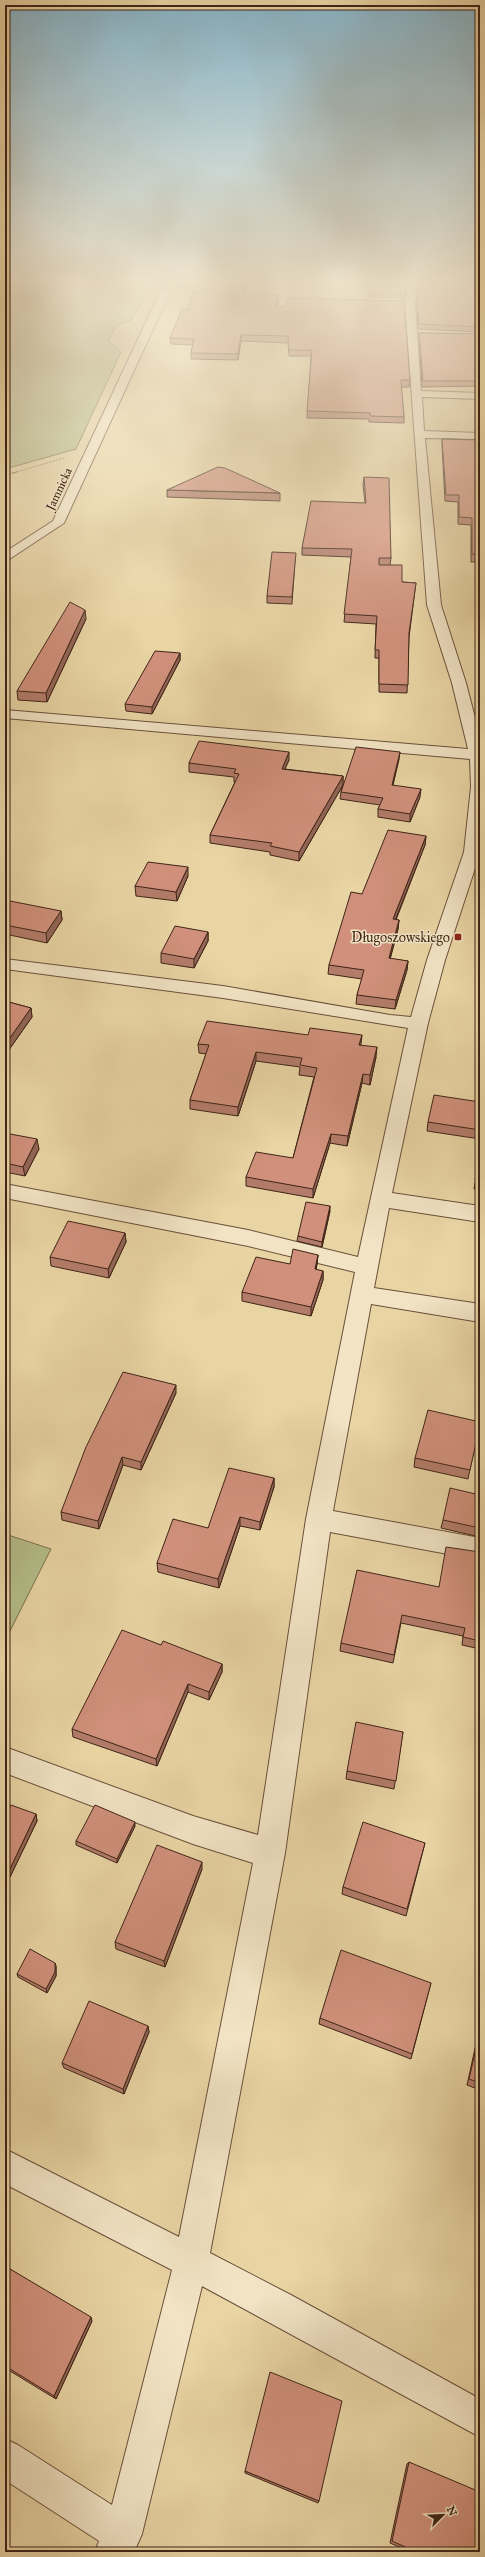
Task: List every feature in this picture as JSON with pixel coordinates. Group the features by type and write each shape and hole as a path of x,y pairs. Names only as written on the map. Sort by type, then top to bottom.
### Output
{"street":[{"name":"Jamnicka","path":"5,558 58,523 115,398"},
{"path":"5,2458 119,2543 191,2262 270,1853 319,1519 366,1267 419,1023 436,960 472,852 479,787 479,755 459,683 434,605 416,398"},
{"path":"419,434 480,436"},
{"path":"5,714 479,755"},
{"path":"5,964 223,992 390,1021 419,1023"},
{"path":"5,1191 248,1238 366,1267"},
{"path":"380,1200 480,1214"},
{"path":"361,1294 480,1313"},
{"path":"319,1519 480,1549"},
{"path":"5,1760 193,1830 270,1853"},
{"path":"5,2166 279,2307 480,2419"}],"path":[{"path":"5,475 90,452"}],"green space":[{"path":"5,398 100,398 76,449 5,469"},
{"path":"5,1534 51,1549 5,1641"}],"building":[{"path":"308,398 402,398 404,417 370,416 370,413 307,411"},
{"path":"442,439 480,440 480,555 472,554 472,518 459,517 459,495 446,495"},
{"path":"218,467 225,468 280,493 167,490"},
{"path":"364,477 389,478 391,558 379,558 379,565 402,565 402,582 416,583 409,633 408,685 379,684 379,650 375,650 377,616 344,614 352,549 302,548 311,501 366,503"},
{"path":"272,552 296,553 292,597 267,596"},
{"path":"70,602 85,610 46,693 17,691"},
{"path":"155,651 180,653 152,707 125,704"},
{"path":"199,741 289,752 282,769 343,776 299,852 270,846 272,843 210,835 239,774 234,773 236,769 189,763"},
{"path":"356,747 400,752 392,785 421,789 410,814 378,809 383,798 341,792"},
{"path":"388,830 426,836 393,919 399,920 389,958 408,961 396,1000 357,995 364,970 329,965 351,892 362,894"},
{"path":"148,862 188,867 176,892 135,886"},
{"path":"10,901 61,911 46,933 5,925 5,908"},
{"path":"175,926 208,932 194,959 161,953"},
{"path":"5,1001 31,1008 5,1045"},
{"path":"207,1021 308,1035 310,1028 362,1035 359,1045 377,1047 370,1075 363,1074 348,1136 331,1134 313,1189 246,1177 256,1152 293,1158 317,1068 300,1065 302,1058 256,1052 238,1107 190,1100 209,1045 198,1044"},
{"path":"434,1095 480,1102 480,1130 428,1122"},
{"path":"5,1133 37,1139 23,1167 5,1163"},
{"path":"480,1156 480,1181 475,1180"},
{"path":"306,1202 330,1206 322,1242 298,1236"},
{"path":"68,1221 125,1233 108,1269 50,1257"},
{"path":"293,1249 318,1255 315,1269 323,1271 311,1307 242,1292 256,1257 290,1264"},
{"path":"123,1372 176,1385 141,1462 122,1457 98,1521 61,1512 86,1447"},
{"path":"428,1410 480,1422 470,1470 415,1458"},
{"path":"229,1468 274,1478 260,1522 240,1517 218,1579 157,1563 173,1519 208,1528"},
{"path":"450,1488 480,1495 480,1528 443,1520"},
{"path":"446,1547 480,1552 480,1641 463,1637 465,1628 402,1615 394,1655 341,1643 357,1570 439,1587"},
{"path":"122,1630 161,1645 163,1641 222,1664 209,1692 188,1684 156,1759 72,1729"},
{"path":"356,1722 403,1732 396,1781 347,1771"},
{"path":"11,1805 36,1814 9,1871 5,1870 5,1817"},
{"path":"95,1805 135,1822 117,1859 76,1841"},
{"path":"363,1822 425,1843 407,1909 343,1887"},
{"path":"157,1845 202,1862 164,1961 115,1942"},
{"path":"30,1949 55,1963 55,1972 46,1989 17,1974"},
{"path":"341,1950 431,1983 412,2054 320,2018"},
{"path":"89,2001 148,2026 123,2089 62,2063"},
{"path":"480,2031 480,2083 469,2079"},
{"path":"5,2266 91,2317 54,2396 5,2366"},
{"path":"270,2372 342,2401 319,2501 245,2471"},
{"path":"409,2462 480,2492 480,2552 416,2552 392,2541"}],"place":[{"name":"Długoszowskiego","path":"458,937"}]}
